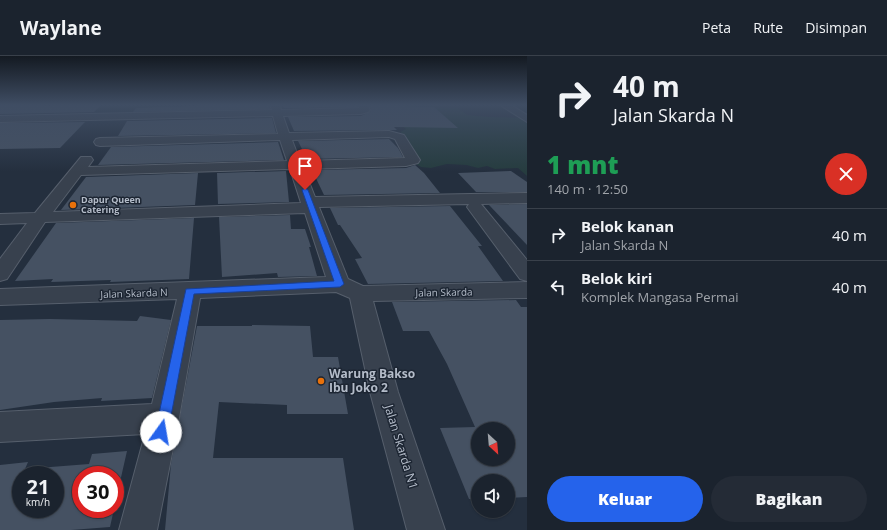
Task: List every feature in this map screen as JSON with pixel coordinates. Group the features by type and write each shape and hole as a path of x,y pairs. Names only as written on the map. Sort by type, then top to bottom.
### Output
{"street":[{"path":"0,274 40,217 111,127"},
{"name":"Jalan Skarda N1","path":"282,127 310,205 350,289 384,392 426,530"},
{"path":"76,171 406,162 413,159 400,137 389,134 100,142"},
{"path":"0,219 310,205 527,198"},
{"path":"475,207 527,274"},
{"name":"Jalan Skarda","path":"350,289 527,290"},
{"name":"Jalan Skarda N","path":"0,297 350,289"},
{"path":"138,530 164,418 190,292"},
{"path":"0,427 164,418"}],"green space":[{"path":"404,127 527,127 527,176 518,168 495,169 487,166 478,168 466,165 447,164 431,168 421,167 414,163 417,157 416,154 400,132 406,129"}],"building":[{"path":"0,127 80,127 60,148 0,149"},
{"path":"123,127 274,127 276,133 118,136"},
{"path":"292,127 394,127 397,130 294,131"},
{"path":"402,127 457,127 458,128"},
{"path":"389,139 398,148 403,157 307,159 298,141"},
{"path":"278,142 284,160 98,165 111,147"},
{"path":"415,165 424,173 440,193 324,195 312,170 406,168"},
{"path":"286,171 289,202 218,204 217,173"},
{"path":"511,171 527,182 527,192 476,192 458,173"},
{"path":"198,173 195,205 61,210 86,177"},
{"path":"527,204 527,245 489,205"},
{"path":"450,206 482,246 478,246 503,281 368,284 355,259 362,258 340,225 338,225 330,208"},
{"path":"290,215 291,229 305,229 311,247 309,247 317,276 278,277 277,273 222,277 219,217"},
{"path":"194,218 189,279 110,282 111,280 51,282 53,279 15,281 56,223"},
{"path":"516,300 521,307 527,307 527,497 515,498 515,474 471,474 471,499 469,499 440,428 471,427 471,466 515,466 515,422 473,422 447,364 429,331 403,331 392,302"},
{"path":"140,316 171,320 152,398 101,401 102,398 54,402 0,410 0,320 50,319 137,321"},
{"path":"197,326 310,326 313,357 338,357 348,414 287,414 287,405 219,402 213,458 343,458 354,530 165,530 171,464"},
{"path":"127,451 124,466 72,466 72,518 112,518 110,527 71,530 0,530 0,465 28,462 26,466 12,466 12,518 64,518 63,466 89,464 92,454"}],"place":[{"name":"Dapur Queen Catering","path":"73,205"},
{"name":"Warung Bakso Ibu Joko 2","path":"321,381"}],"route":[{"path":"161,432 190,292 340,284 305,190"}]}
